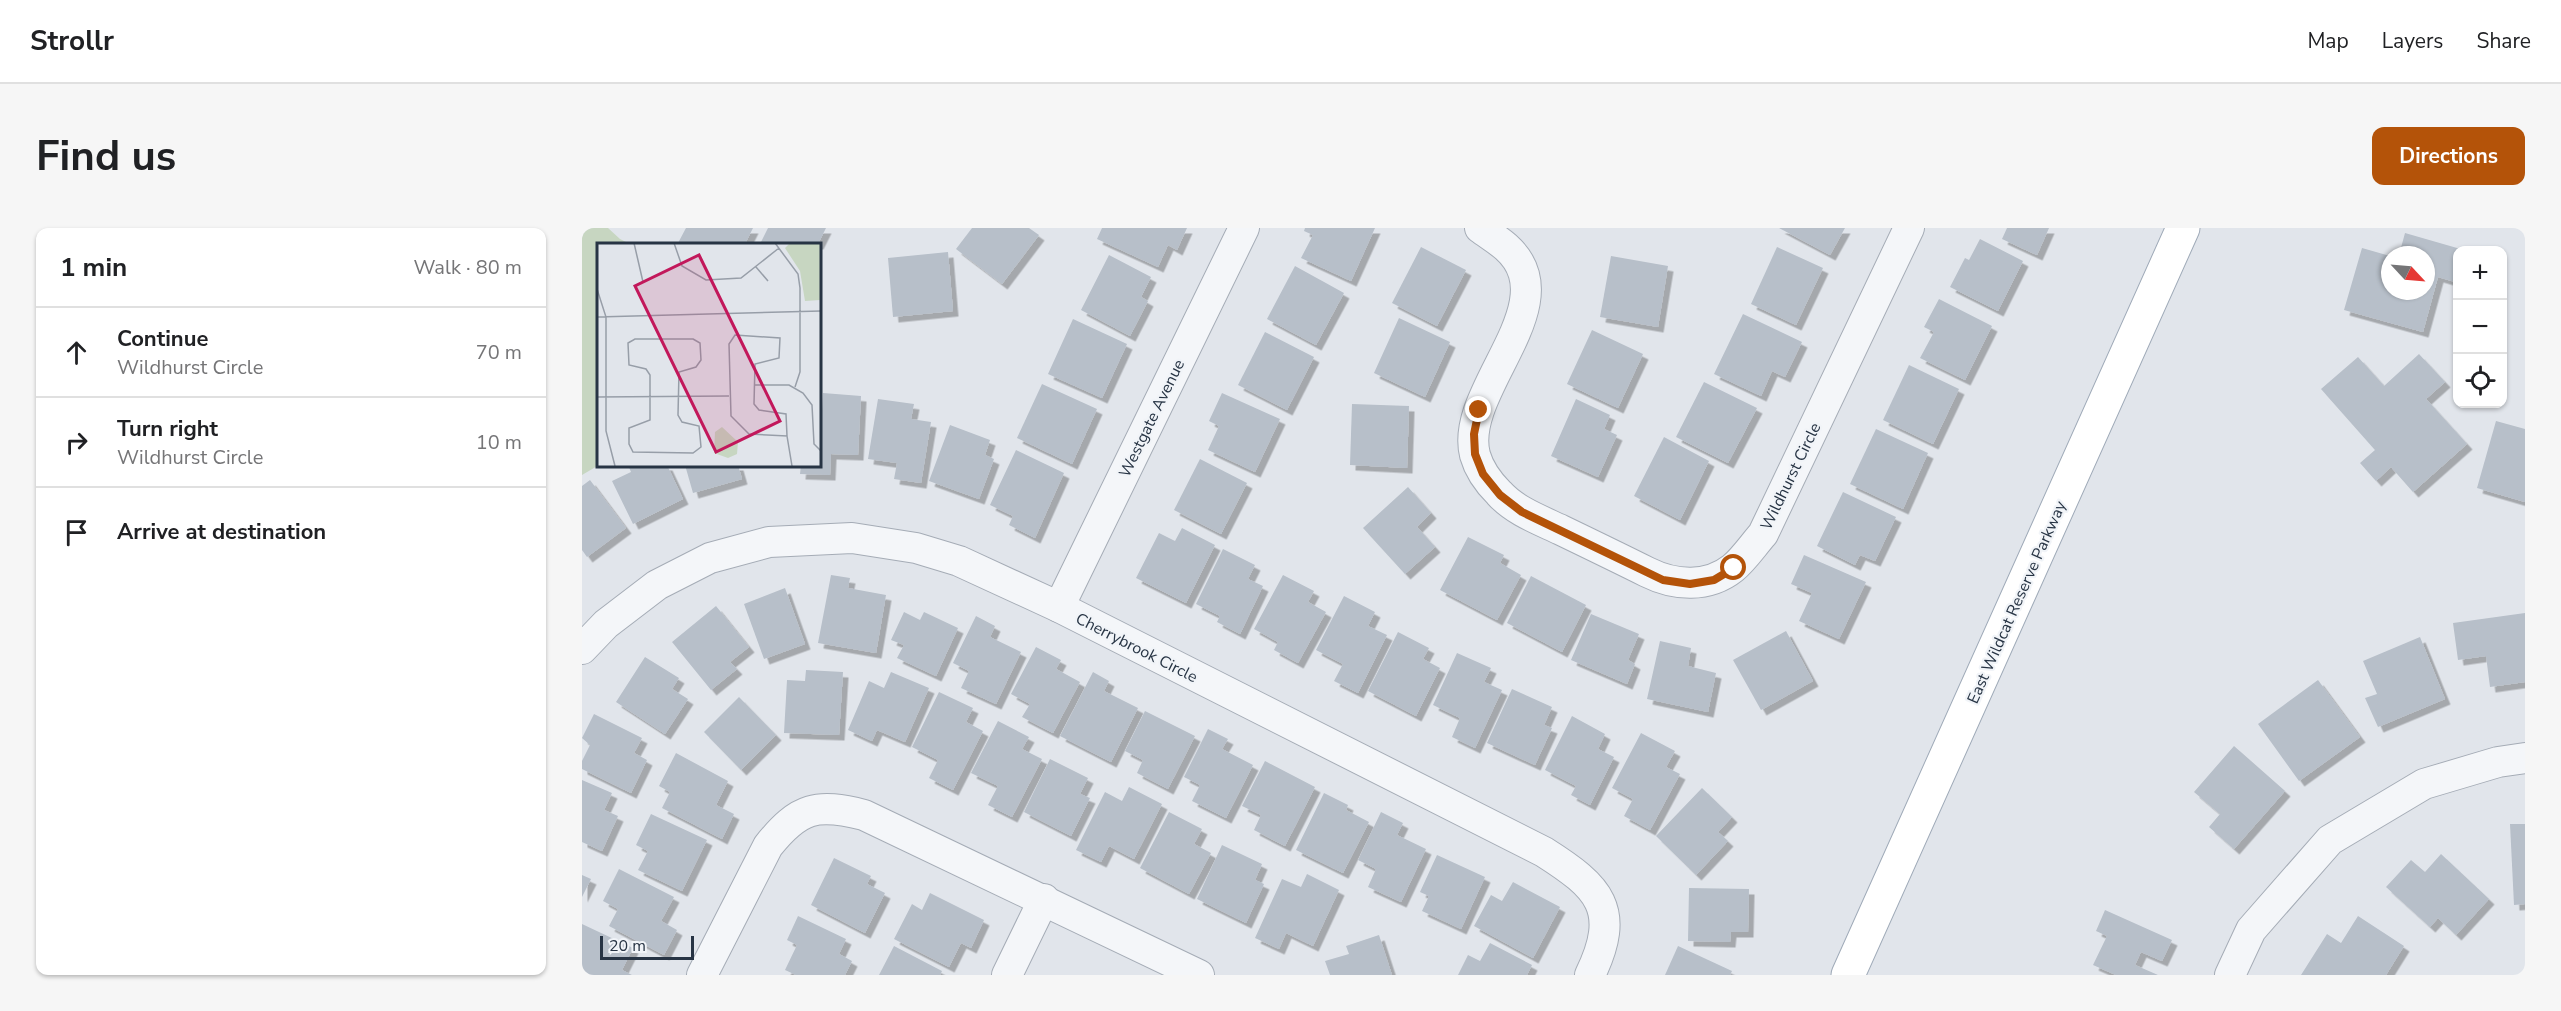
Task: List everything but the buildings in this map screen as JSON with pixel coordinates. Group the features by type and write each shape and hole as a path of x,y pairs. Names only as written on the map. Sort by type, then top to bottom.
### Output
{"main road":[{"name":"East Wildcat Reserve Parkway","path":"1848,975 2183,228"}],"street":[{"name":"Westgate Avenue","path":"1059,607 1244,228"},
{"name":"Wildhurst Circle","path":"1480,228 1507,247 1520,266 1526,287 1519,323 1479,410 1475,426 1475,454 1483,474 1500,495 1522,512 1663,580 1690,584 1714,580 1734,568 1763,534 1909,228"},
{"name":"Cherrybrook Circle","path":"582,650 606,624 657,585 710,558 769,542 852,538 916,548 959,561 1059,607 1544,852 1573,870 1592,888 1602,907 1606,928 1603,950 1590,975"},
{"path":"2230,975 2251,930 2330,840 2424,784 2498,762 2525,758"},
{"path":"702,975 768,846 782,828 798,815 815,808 837,808 864,815 1044,899 1198,975"},
{"path":"1007,975 1044,899"}],"green space":[{"path":"582,228 608,228 628,243 597,243 597,466 582,475"}],"route":[{"path":"1479,410 1474,434 1475,454 1483,474 1500,495 1522,512 1663,580 1690,584 1714,580 1734,568"}]}
